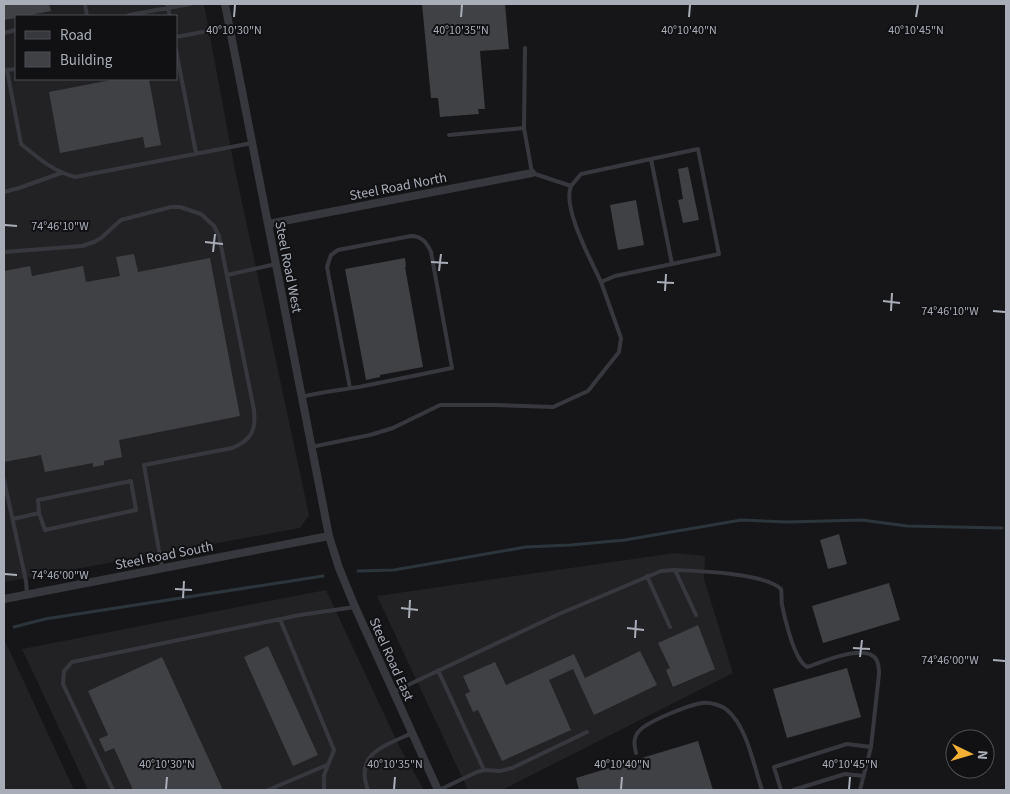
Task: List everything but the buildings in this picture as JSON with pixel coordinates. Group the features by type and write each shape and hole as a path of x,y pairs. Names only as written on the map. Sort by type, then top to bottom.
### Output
{"street":[{"name":"Steel Road West","path":"225,4 329,536"},
{"name":"Steel Road North","path":"268,224 532,173"},
{"name":"Steel Road South","path":"4,598 329,536"},
{"name":"Steel Road East","path":"329,536 339,568 355,606 438,790"}],"lane":[{"path":"129,15 168,6 190,4"},
{"path":"178,37 230,27"},
{"path":"525,48 524,128 532,173 571,186"},
{"path":"178,60 196,154"},
{"path":"15,68 7,70 21,144 46,165 60,173 75,177 252,143"},
{"path":"449,135 524,128"},
{"path":"311,447 370,435 393,428 440,405 553,407 588,391 619,352 620,338 601,282 572,217 568,193 571,186 581,174 698,149 719,254 615,276 601,282"},
{"path":"651,159 672,264"},
{"path":"4,192 60,173"},
{"path":"4,252 82,246 102,238 113,226 122,220 171,207 180,207 200,214 214,226 219,236 254,410 254,430 245,441 232,448 144,465 162,568"},
{"path":"302,397 320,392 350,388 452,368 431,252 420,237 411,236 338,250 330,258 328,267 350,388"},
{"path":"227,275 276,264"},
{"path":"4,480 28,594"},
{"path":"131,481 136,510 45,530 39,513 38,500 131,481"},
{"path":"13,519 39,513"},
{"path":"676,570 696,615"},
{"path":"393,692 559,614 661,571 714,572 765,580 777,585 781,589 782,603 791,638 799,659 807,667 859,652 870,654 876,658 879,674 871,747 860,790"},
{"path":"647,576 670,627"},
{"path":"113,790 63,684 64,671 72,662 280,619 355,606"},
{"path":"280,619 334,750 324,775 324,790"},
{"path":"438,670 484,770"},
{"path":"636,752 634,742 638,732 646,726 659,718 702,703 714,703 726,709 734,717 743,732 762,790"},
{"path":"438,790 477,772 484,770 500,771 512,768 587,732"},
{"path":"368,790 364,774 368,759 379,749 412,733"},
{"path":"781,790 774,767 847,744 871,747"},
{"path":"268,790 327,765"},
{"path":"793,790 845,774 864,776"}],"shaded area":[{"path":"4,4 204,4 234,165 309,515 300,528 4,582"},
{"path":"675,553 705,556 704,579 733,673 502,790 468,790 377,596"},
{"path":"326,590 401,750 424,790 88,790 22,649"},
{"path":"6,643 74,790 4,790 4,644"}],"waterway":[{"path":"358,571 394,570 526,547 625,540 741,520 788,522 862,520 907,526 1002,528"},
{"path":"14,627 45,619 323,576"}]}
